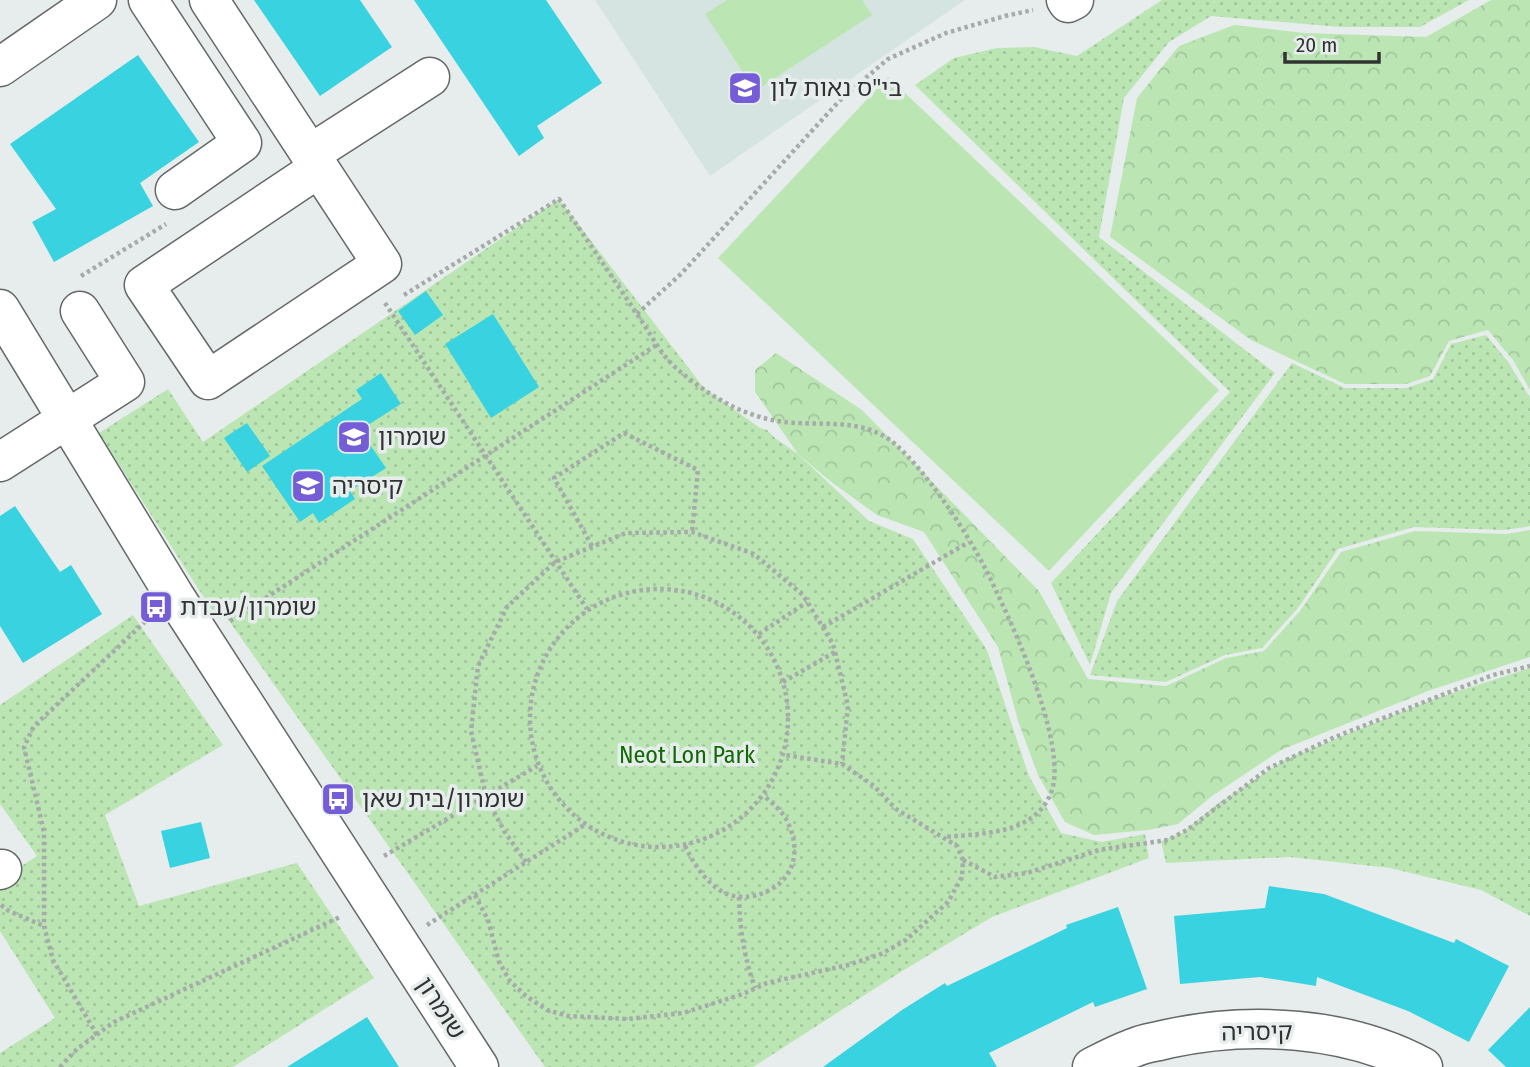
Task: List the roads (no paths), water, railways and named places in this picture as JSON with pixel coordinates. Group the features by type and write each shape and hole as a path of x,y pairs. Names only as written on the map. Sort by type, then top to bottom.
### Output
{"street":[{"path":"0,67 15,48 97,0"},
{"path":"148,0 242,144 174,205"},
{"path":"209,0 315,161 382,264 208,380 144,285 315,161 430,77"},
{"path":"0,462 125,382 79,295"},
{"name":"שומרון","path":"0,309 174,595 479,1067"},
{"name":"קיסריה","path":"1092,1067 1137,1046 1188,1035 1244,1030 1309,1031 1359,1042 1423,1067"}],"place":[{"name":"בי\"ס נאות לון","path":"745,88"},
{"name":"שומרון","path":"354,437"},
{"name":"קיסריה","path":"308,486"},
{"name":"שומרון/עבדת","path":"156,607"},
{"name":"שומרון/בית שאן","path":"338,799"}],"park label":[{"name":"Neot Lon Park","path":"687,755"}]}
